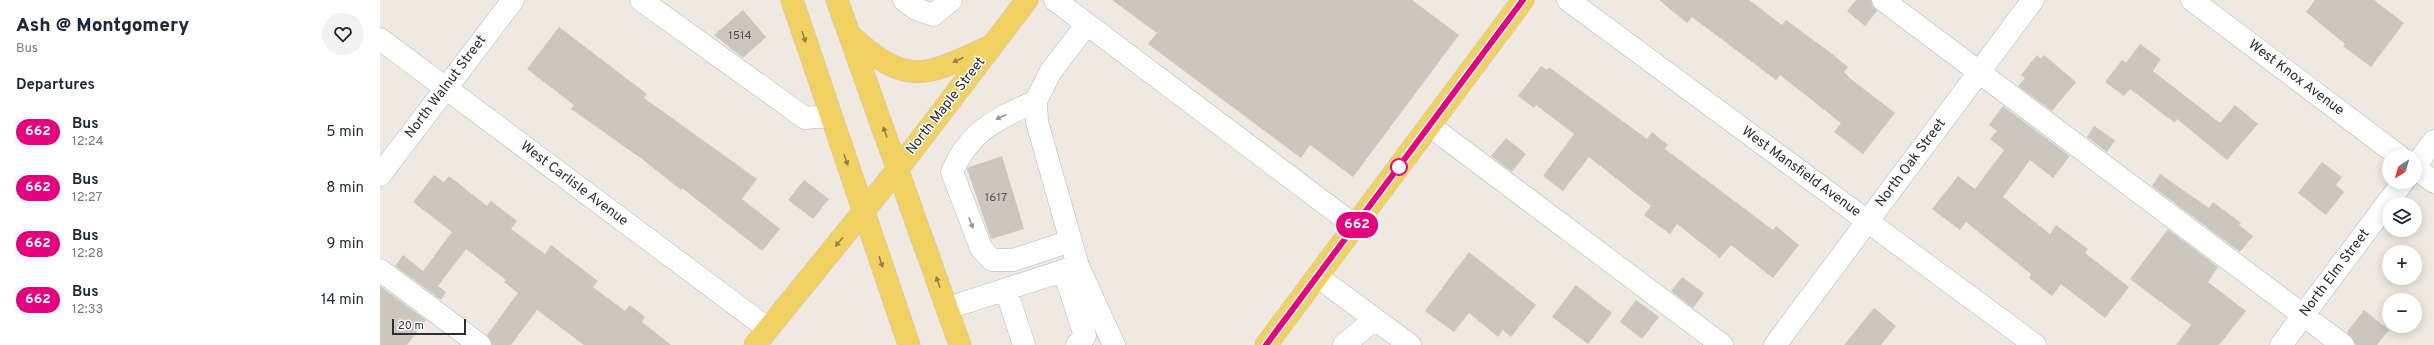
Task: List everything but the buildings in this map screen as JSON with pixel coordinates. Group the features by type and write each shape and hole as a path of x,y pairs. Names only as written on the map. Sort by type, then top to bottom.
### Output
{"main road":[{"path":"792,0 909,345"},
{"path":"837,0 960,345"},
{"name":"North Maple Street","path":"761,337 864,212 1027,0"},
{"path":"1266,345 1523,0"},
{"path":"850,35 881,60 898,68 919,73 937,70 994,44"}],"street":[{"name":"North Walnut Street","path":"380,175 513,0"},
{"path":"641,0 665,7 805,118 831,116"},
{"path":"904,0 916,9 933,15 951,0"},
{"path":"1055,0 1355,226"},
{"name":"West Mansfield Avenue","path":"1568,0 2035,345"},
{"path":"1883,0 1978,73 2343,345"},
{"name":"North Oak Street","path":"1775,345 2033,0"},
{"name":"West Knox Avenue","path":"2192,0 2390,149"},
{"path":"1077,345 1085,336 1071,268 1071,241 1037,122 1036,101 1051,71 1087,24"},
{"name":"West Carlisle Avenue","path":"380,39 445,88 761,337"},
{"path":"1036,101 994,121 969,143 957,160 952,172 981,248 992,260 1013,260 1071,241"},
{"path":"1430,126 1722,345"},
{"path":"2422,157 2434,141"},
{"path":"2422,173 2434,182"},
{"name":"North Elm Street","path":"2281,345 2398,189"},
{"path":"948,308 1071,268"},
{"path":"1071,268 1114,345"},
{"path":"380,270 480,345"},
{"path":"1318,276 1410,345"},
{"path":"1006,290 1024,345"},
{"path":"1344,345 1374,319"}],"bus line":[{"name":"662","path":"1266,345 1523,0"}]}
